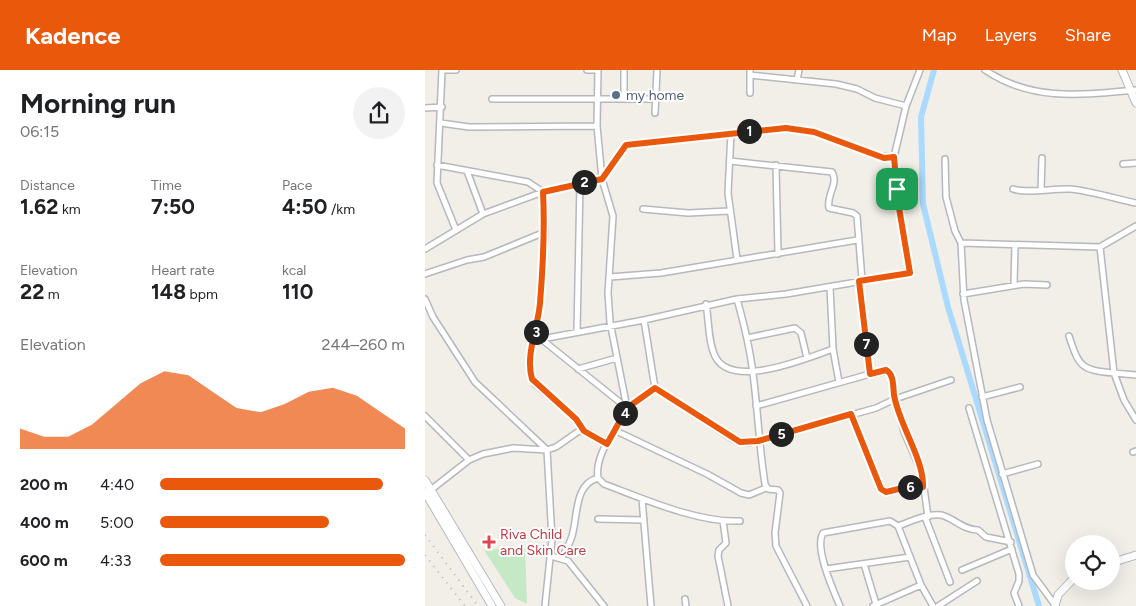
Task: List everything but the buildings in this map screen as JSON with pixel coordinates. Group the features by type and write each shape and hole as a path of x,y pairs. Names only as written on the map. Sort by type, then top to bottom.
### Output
{"street":[{"path":"456,70 442,70 442,107 437,165 437,183 456,230"},
{"path":"587,70 598,70 597,126 602,179 613,216 610,277 611,325 627,408"},
{"path":"624,70 624,98"},
{"path":"655,113 657,70"},
{"path":"797,80 799,70"},
{"path":"542,339 644,320 706,304 830,287 910,273 898,202 894,157 906,106 920,70"},
{"path":"985,70 1022,88 1042,94 1095,95 1133,90"},
{"path":"1122,70 1133,90 1136,103"},
{"path":"750,93 750,73 836,84 875,98 906,106"},
{"path":"492,99 597,97 655,99"},
{"path":"425,108 442,107"},
{"path":"441,123 469,127 597,126"},
{"path":"425,249 483,214 543,192 602,179 626,145 762,130 801,129 877,156 894,157"},
{"path":"731,133 729,211 737,260"},
{"path":"1041,158 1041,190"},
{"path":"945,160 946,197 955,231 961,243 963,294 982,397 1002,474 1033,575 1055,605 1065,586"},
{"path":"730,161 832,172 834,180 828,198 829,208 855,214 858,220 857,240 860,281 870,374"},
{"path":"1123,164 1136,163"},
{"path":"437,165 528,182 543,192"},
{"path":"776,165 778,254"},
{"path":"467,171 483,214"},
{"path":"577,332 580,183"},
{"path":"1013,189 1021,191 1074,190 1136,203"},
{"path":"543,192 545,232 536,334 530,357 532,379 576,419 584,431 607,444"},
{"path":"643,209 688,213 729,211"},
{"path":"961,243 1100,247 1136,226"},
{"path":"425,274 467,260 484,257 545,232"},
{"path":"610,277 661,273 857,240"},
{"path":"1014,285 1015,245"},
{"path":"1100,247 1114,372 1124,400 1136,420"},
{"path":"963,294 1014,285 1047,285"},
{"path":"830,287 833,349 839,382"},
{"path":"425,299 456,354 475,382 547,450 551,511 551,556 545,606"},
{"path":"737,299 747,338 753,373 758,441 766,488"},
{"path":"706,304 713,352 717,360 732,369 753,373 833,349"},
{"path":"644,320 655,388 735,440 747,443 876,408 895,399 951,380"},
{"path":"747,338 795,328 801,333 807,358"},
{"path":"536,334 627,408"},
{"path":"1069,336 1077,360 1082,366 1092,371 1136,375"},
{"path":"578,369 617,358"},
{"path":"756,406 870,374 889,372 905,432 920,465 927,517 950,582"},
{"path":"982,397 1020,387"},
{"path":"655,388 627,408 607,444 598,470 599,478 604,484 642,498 723,521 740,521"},
{"path":"969,408 1013,549 1019,574 1019,581 1014,593 1019,606"},
{"path":"851,414 881,489 886,492 907,487 923,487"},
{"path":"425,416 469,460"},
{"path":"614,430 741,493 749,495 766,488 780,493 775,533 776,546 807,606"},
{"path":"428,490 469,460 497,450 547,450 556,447 571,435 584,431"},
{"path":"1002,474 1038,464"},
{"path":"562,557 573,534 583,489 587,482 599,478"},
{"path":"425,480 428,490 491,605 502,606"},
{"path":"428,490 502,606"},
{"path":"642,498 651,606"},
{"path":"897,526 927,517 942,516 969,530 978,530 983,536 1011,542"},
{"path":"598,519 644,520"},
{"path":"723,521 726,543 719,550 718,556 728,606"},
{"path":"840,606 826,568 820,542 823,533 890,521 897,526 921,585 932,605 977,581"},
{"path":"962,570 1013,549"},
{"path":"1120,560 1136,555"},
{"path":"551,556 562,557 573,566 604,606"},
{"path":"826,568 910,557"},
{"path":"864,564 874,605 921,585"},
{"path":"685,599 687,606"}],"green space":[{"path":"525,547 527,604 515,598 484,550"}],"waterway":[{"path":"934,70 921,117 923,204 948,307 1039,606"}],"railway":[{"path":"425,535 478,606"},
{"path":"425,555 465,606"}],"place":[{"name":"my home","path":"616,95"},
{"name":"Riva Child and Skin Care","path":"489,542"}],"route":[{"path":"801,129 852,145 877,156 884,158 894,157 897,189 910,273 859,281 870,374 886,370 891,375 895,399 905,432 922,472 923,487 913,486 886,492 881,489 851,414 747,443 735,440 695,412 655,388 627,408 607,444 584,431 576,419 535,384 532,379 530,357 536,334 540,302 545,232 543,192 602,179 626,145 657,140 762,130 801,129"}]}
